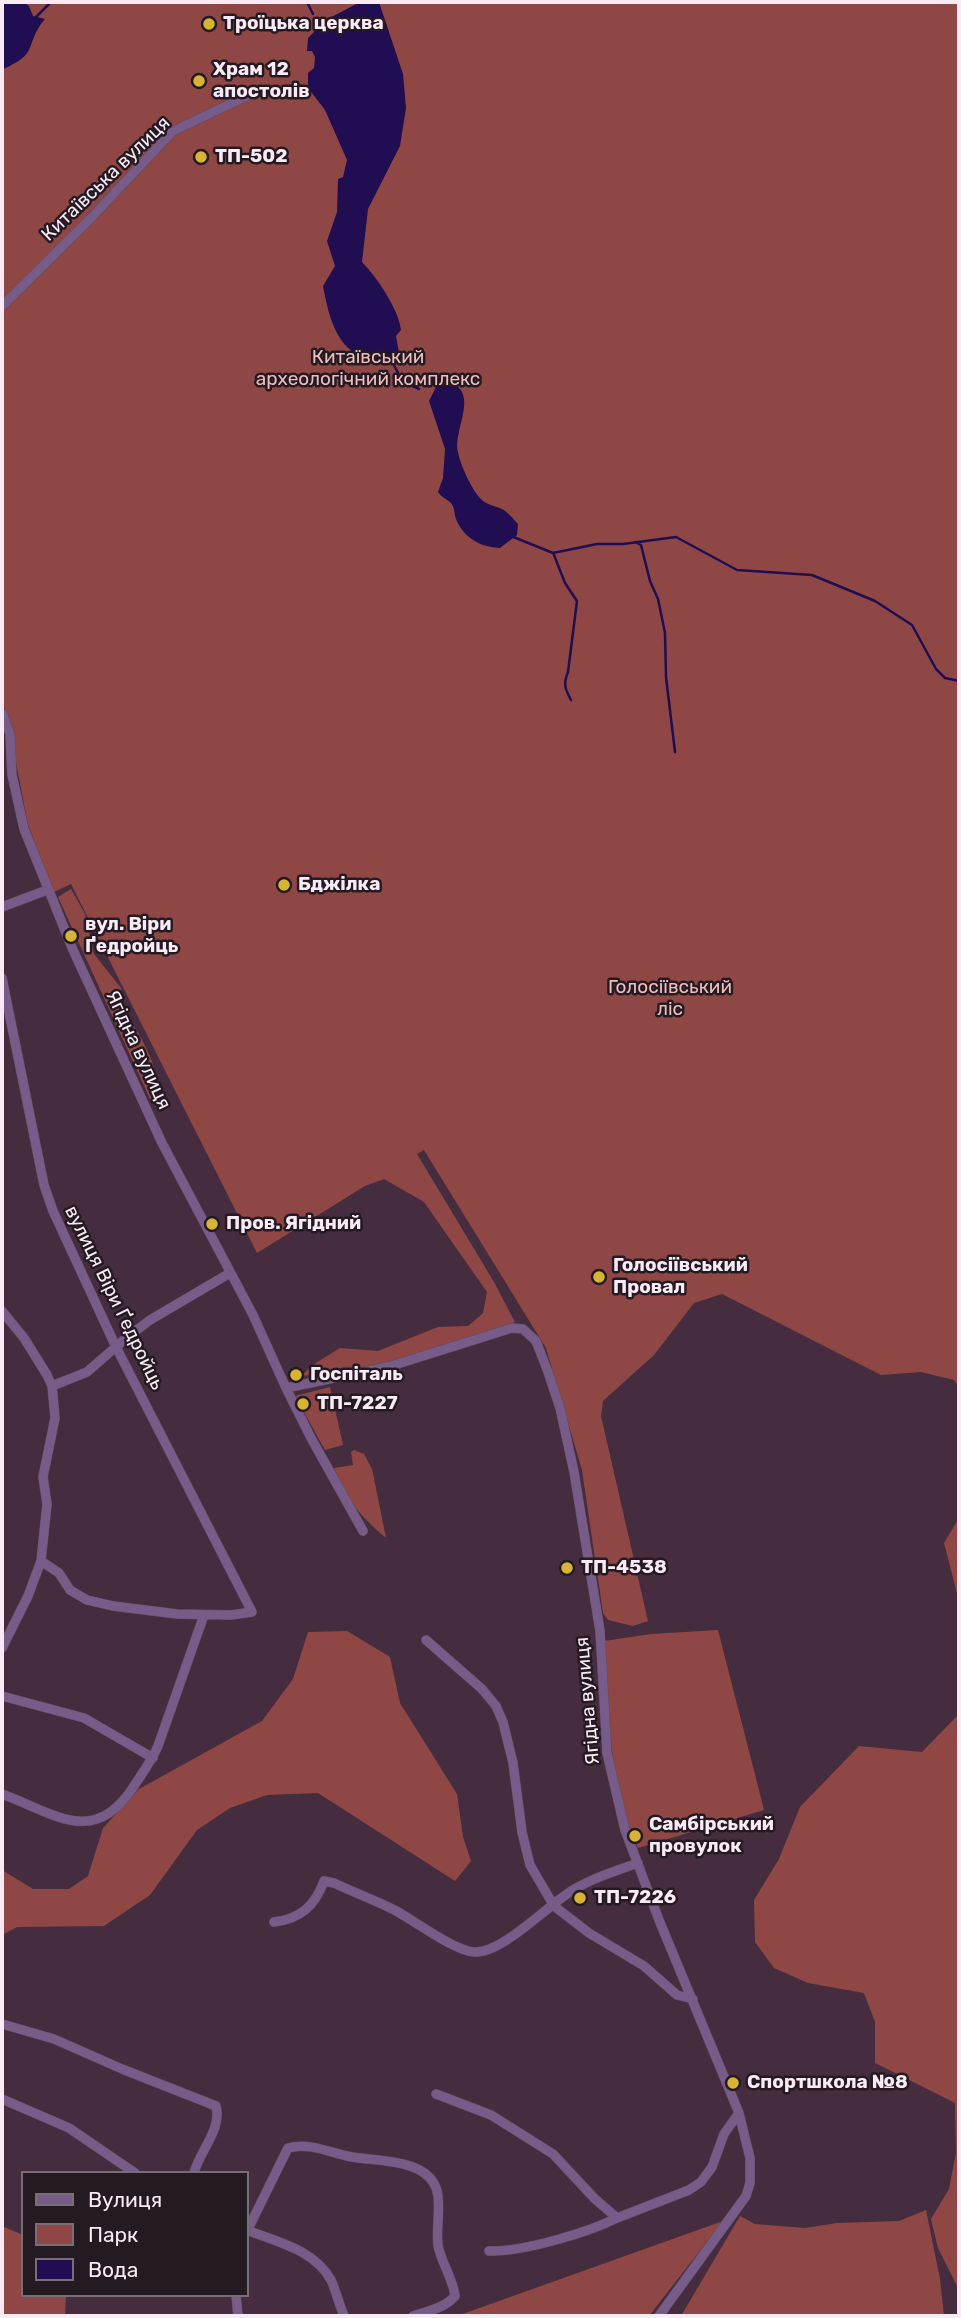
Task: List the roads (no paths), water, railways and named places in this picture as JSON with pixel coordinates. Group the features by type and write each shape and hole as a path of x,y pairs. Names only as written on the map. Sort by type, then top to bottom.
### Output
{"street":[{"name":"Китаївська вулиця","path":"2,306 90,219 173,131 247,96"},
{"name":"Ягідна вулиця","path":"2,713 10,734 12,775 24,829 47,890 133,1083 311,1438 363,1531"},
{"path":"2,907 47,890"},
{"name":"вулиця Віри Ґедройць","path":"2,978 44,1185 53,1211 116,1346 252,1612 204,1615"},
{"path":"52,1386 88,1372 150,1320 230,1273"},
{"path":"2,1311 24,1338 52,1386 55,1418 43,1477 47,1504 41,1561 28,1596 2,1648"},
{"name":"Ягідна вулиця","path":"286,1388 391,1366 512,1328 523,1329 536,1341 560,1408 574,1472 600,1631 607,1753 625,1830 739,2113 750,2158 750,2183 746,2196 659,2316"},
{"path":"2,1794 73,1821 86,1823 104,1818 119,1808 153,1758 204,1615 138,1610 87,1601 70,1590 59,1573 41,1561"},
{"path":"426,1640 482,1689 496,1706 503,1722 513,1763 522,1832 530,1865 554,1906 589,1933 644,1966 677,1995 693,1999"},
{"path":"2,1696 84,1718 153,1758"},
{"path":"274,1922 299,1915 319,1894 324,1881 395,1910 462,1949 487,1951 592,1879 638,1863"},
{"path":"2,2024 54,2039 216,2106 216,2127 195,2171"},
{"path":"436,2094 491,2115 553,2154 595,2199 617,2218"},
{"path":"2,2099 69,2128 132,2171"},
{"path":"489,2251 505,2251 579,2233 689,2190 701,2182 712,2167 724,2134 739,2113"},
{"path":"248,2228 288,2148 310,2146 349,2157 391,2161 418,2169 436,2188 440,2218 438,2246 454,2285 455,2296 435,2309 413,2316"},
{"path":"248,2230 291,2247 318,2263 332,2281 344,2316"},
{"path":"236,2297 238,2316"}],"water":[{"path":"2,2 24,2 33,16 45,19 27,54 2,70"},
{"path":"360,2 379,2 403,74 406,108 400,146 368,209 362,262 386,294 399,322 401,330 396,336 399,353 394,364 361,356 345,344 330,317 323,286 335,266 327,241 337,212 338,179 343,177 347,160 325,110 308,88 308,73 314,68 315,57 312,51 307,51 308,38 326,20"},
{"path":"446,380 457,386 464,401 458,452 467,477 482,500 504,510 518,524 517,535 500,548 486,546 468,536 459,526 451,503 438,492 443,478 445,449 429,401 436,387"}],"waterway":[{"path":"34,19 51,2"},
{"path":"307,2 313,14"},
{"path":"393,363 402,381 419,389"},
{"path":"511,536 553,553 597,544 623,544 676,537 737,570 812,575 875,601 912,625 936,669 945,678 959,681"},
{"path":"635,542 641,545 650,581 658,599 665,633 666,677 675,752"},
{"path":"554,555 565,583 577,601 565,683 571,700"}],"place":[{"name":"Троїцька церква","path":"209,24"},
{"name":"Храм 12 апостолів","path":"199,81"},
{"name":"ТП-502","path":"201,157"},
{"name":"Бджілка","path":"284,885"},
{"name":"вул. Віри Ґедройць","path":"71,936"},
{"name":"Пров. Ягідний","path":"212,1224"},
{"name":"Голосіївський Провал","path":"599,1277"},
{"name":"Госпіталь","path":"296,1375"},
{"name":"ТП-7227","path":"303,1404"},
{"name":"ТП-4538","path":"567,1568"},
{"name":"Самбірський провулок","path":"635,1836"},
{"name":"ТП-7226","path":"580,1898"},
{"name":"Спортшкола №8","path":"733,2083"}],"park label":[{"name":"Китаївський археологічний комплекс","path":"368,369"},
{"name":"Голосіївський ліс","path":"670,999"}]}
